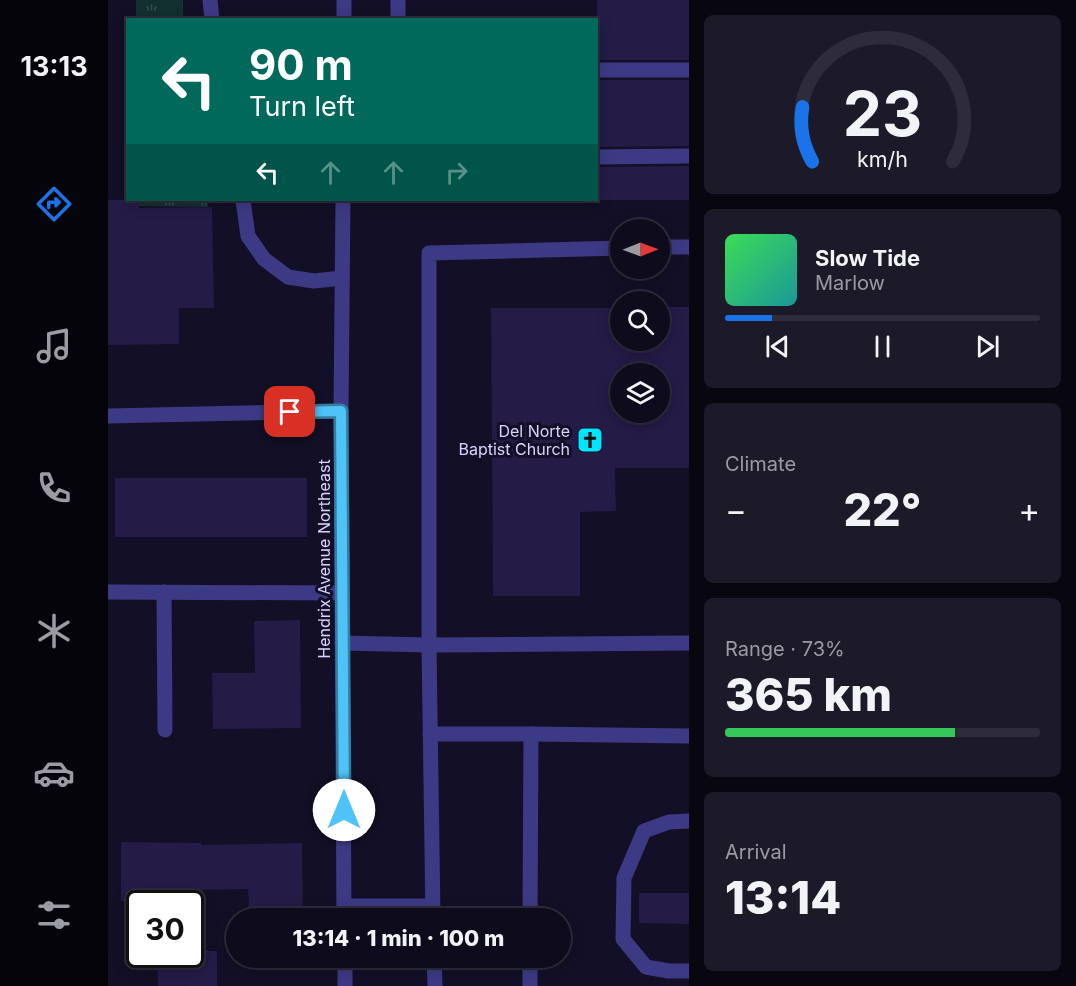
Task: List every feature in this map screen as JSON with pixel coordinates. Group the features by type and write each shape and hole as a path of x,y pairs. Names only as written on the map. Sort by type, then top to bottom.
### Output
{"street":[{"path":"210,0 212,18"},
{"path":"344,18 345,0"},
{"path":"398,0 398,18"},
{"path":"598,70 689,69"},
{"path":"598,157 689,156"},
{"path":"243,201 248,236 264,260 288,277 314,281 342,278"},
{"name":"Hendrix Avenue Northeast","path":"343,201 341,411 344,908"},
{"path":"670,247 689,247"},
{"path":"432,908 429,253 610,248"},
{"path":"108,416 341,411"},
{"path":"108,592 342,592"},
{"path":"164,592 165,730"},
{"path":"342,643 429,645 689,643"},
{"path":"430,734 689,735"},
{"path":"530,908 531,734"},
{"path":"689,821 669,822 644,831 624,878 623,928 623,939 646,967 669,971 689,971"},
{"path":"345,968 345,986"},
{"path":"434,968 435,986"},
{"path":"530,968 530,986"}],"green space":[{"path":"136,0 183,0 183,18 136,18"},
{"path":"139,201 208,201 208,207 139,206"}],"building":[{"path":"597,0 689,0 689,60 598,60"},
{"path":"598,80 689,80 689,146 598,147"},
{"path":"689,166 689,200 598,200 598,167"},
{"path":"108,200 139,201 139,208 212,207 214,308 179,308 179,344 108,345"},
{"name":"Del Norte Baptist Church","path":"670,307 689,307 689,468 615,468 616,511 580,512 580,596 493,596 491,308 610,308 610,351 670,351"},
{"path":"115,478 307,478 307,537 115,537"},
{"path":"300,620 301,728 213,729 212,673 255,673 254,621"},
{"path":"121,842 201,843 201,845 302,843 303,908 249,908 248,889 126,890 126,901 121,901"},
{"path":"639,893 689,893 689,924 639,923"},
{"path":"204,951 217,951 217,986 158,986 158,968 204,968"}],"place":[{"name":"Del Norte Baptist Church","path":"590,440"}],"route":[{"path":"290,412 341,411 344,810"}]}
